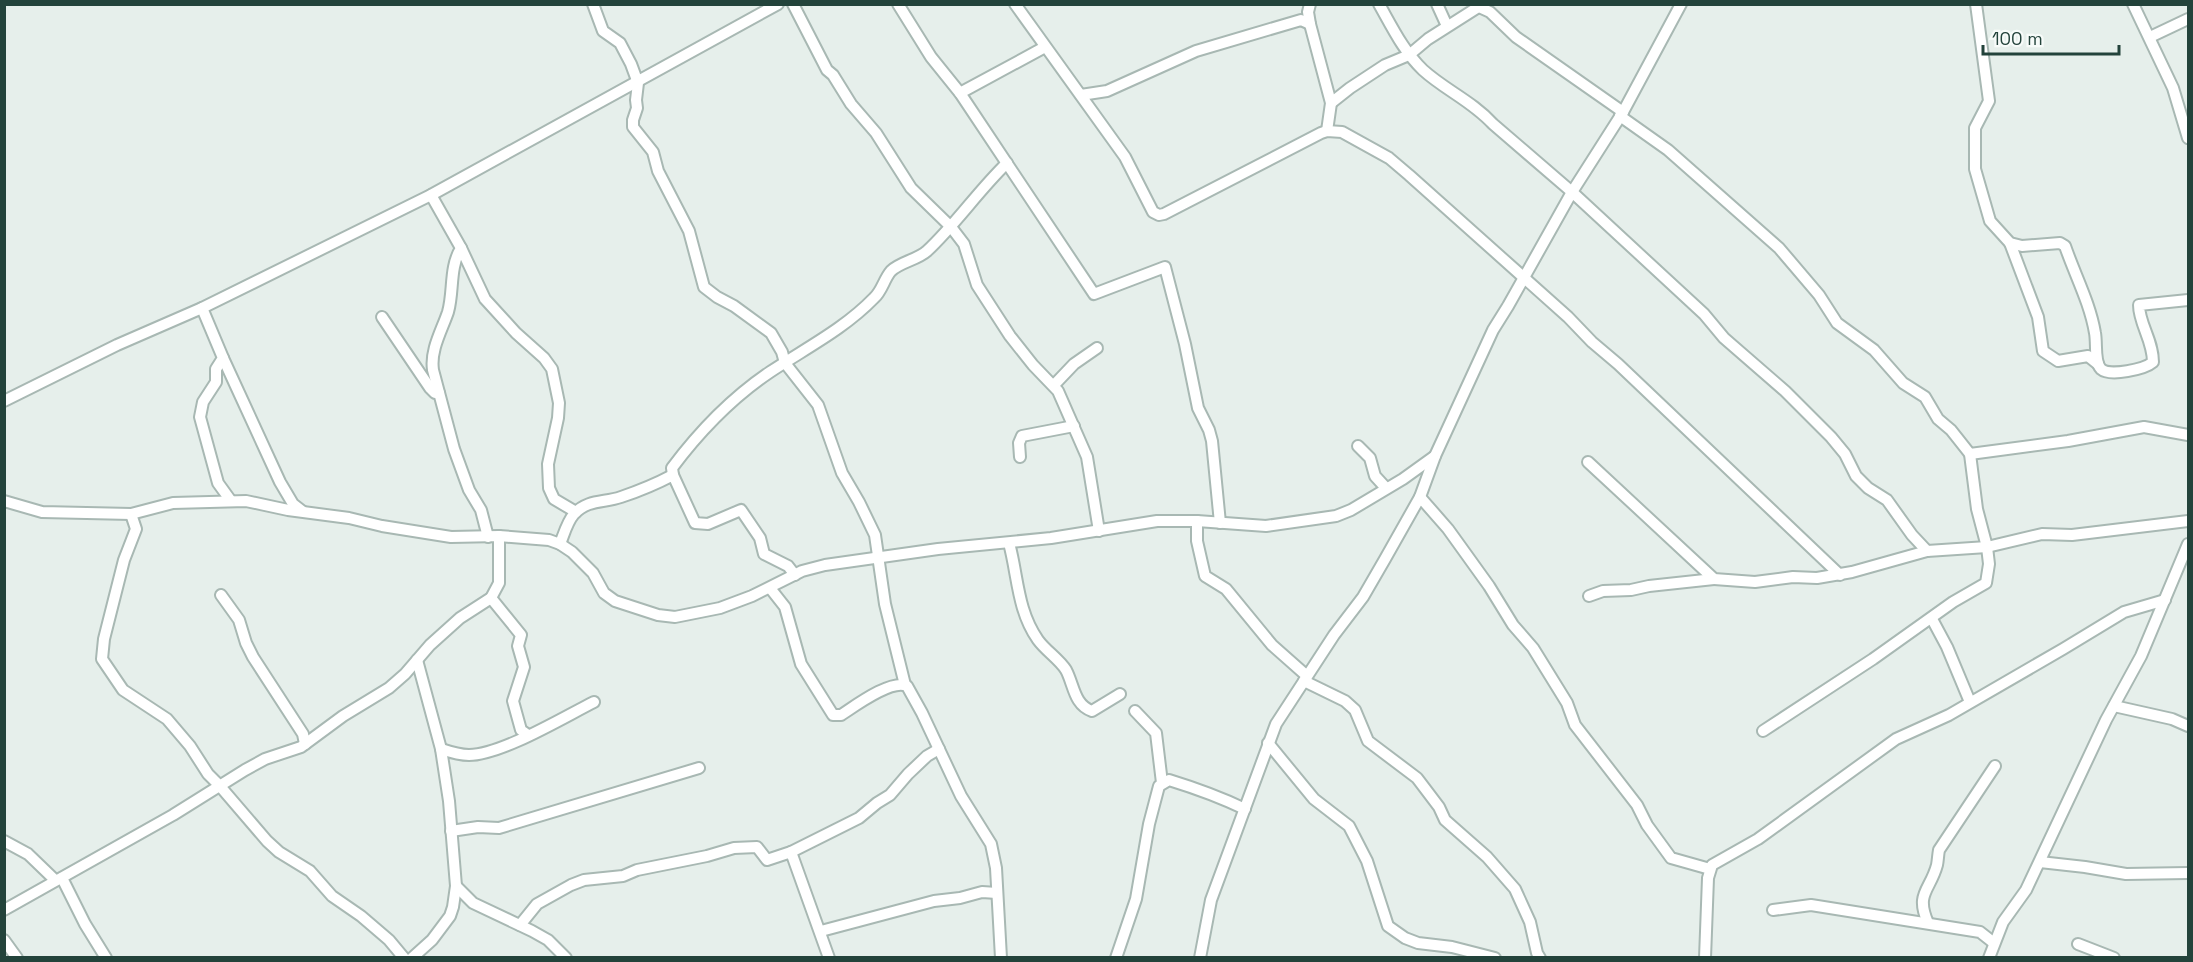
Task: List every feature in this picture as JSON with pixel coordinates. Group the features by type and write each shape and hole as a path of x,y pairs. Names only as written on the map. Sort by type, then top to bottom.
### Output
{"street":[{"path":"593,4 603,31 620,43 626,52 638,83 637,108 633,127 653,152 657,171 688,231 704,287 771,333 782,352 785,363 818,405 842,473 875,535 880,581 905,685 922,713 961,796 991,844 996,868 1001,957"},
{"path":"4,401 117,345 202,308 431,195 778,4"},
{"path":"793,4 827,70 876,133 911,188 951,227 964,244 977,285 1010,336 1033,365 1054,385 1087,457 1099,531"},
{"path":"898,4 931,57 960,93 1094,294 1165,267 1185,344 1198,408 1212,441 1220,523"},
{"path":"1015,4 1125,157 1153,212 1159,215 1164,214 1327,131 1342,132 1389,158 1524,276 1840,575"},
{"path":"1378,4 1409,56 1423,70 1483,112 1492,124 1572,192 1704,315 1724,338 1785,391 1832,437 1845,454 1856,476 1868,488 1887,500 1912,535 1927,551"},
{"path":"1437,4 1447,27"},
{"path":"1200,957 1211,900 1276,724 1334,635 1363,597 1421,493 1435,456 1492,330 1572,192 1622,114 1681,4"},
{"path":"1976,4 1989,101 1975,128 1975,169 1990,221 2010,243 2038,317 2043,351 2058,361 2088,356 2098,364"},
{"path":"2133,4 2173,88 2188,138"},
{"path":"1309,6 1306,22 1331,103 1327,131"},
{"path":"1331,103 1350,87 1385,65 1409,56 1428,39 1485,7 1516,37 1668,150 1779,248 1819,295 1837,323 1874,350 1903,383 1925,397 1938,419 1951,430 1970,454 1977,509 1987,547 1989,564 1986,583 1953,602 1932,619 1763,731"},
{"path":"2150,37 2188,19"},
{"path":"1081,95 1107,91 1196,51 1306,22"},
{"path":"960,93 1045,47"},
{"path":"795,575 788,566 764,554 760,537 741,510 708,524 695,523 672,468 685,451 737,398 769,372 826,338 876,297 892,270 924,254 1007,163"},
{"path":"431,195 461,248 485,299 516,333 544,358 552,369 559,403 548,464 549,488 554,499 576,512"},
{"path":"2010,243 2022,246 2060,243 2065,246 2090,310 2096,336 2098,364 2101,370 2110,373 2147,368 2153,362 2153,348 2139,312 2139,305 2145,302 2188,300"},
{"path":"4,910 173,815 265,759 292,751 304,739 316,736 343,716 389,688 430,645 460,618 491,598 499,583 494,536 469,490 454,449 433,370 433,357 448,310 452,278 461,248"},
{"path":"202,308 280,482 293,504 304,512"},
{"path":"382,317 430,388 435,393 440,393"},
{"path":"1054,385 1074,364 1097,348"},
{"path":"223,358 216,369 216,382 203,402 200,417 218,483 231,501"},
{"path":"1020,457 1019,440 1022,436 1074,426"},
{"path":"1970,454 2068,441 2144,427 2188,435"},
{"path":"1359,446 1370,458 1375,476 1386,488"},
{"path":"4,501 42,512 131,514 173,503 246,501 451,537 494,536 549,540 572,552 593,573 604,593 609,597 629,607 675,617 720,608 770,588 813,567 938,549 1009,543 1099,531 1157,521 1266,526 1336,516 1351,510 1403,479 1435,456"},
{"path":"1588,462 1714,579"},
{"path":"560,544 576,512 593,502 619,499 654,486 673,475"},
{"path":"1403,479 1421,493 1489,586 1513,625 1533,648 1567,703 1575,725 1637,805 1647,825 1671,858 1710,868 1758,838 1896,739 1949,715 2124,612 2165,600"},
{"path":"131,514 136,529 124,560 104,639 102,658 123,690 167,719 190,746 208,774 267,841 279,852 310,871 332,896 361,916 389,940 404,957"},
{"path":"1192,521 1206,576 1226,589 1261,633 1306,678 1345,701 1355,710 1368,741 1417,778 1440,807 1445,820 1487,857 1515,889 1530,922 1540,957"},
{"path":"1589,596 1603,591 1631,590 1714,579 1755,582 1792,577 1817,578 1840,575 1927,551 1987,547 2042,534 2072,535 2188,521"},
{"path":"1009,543 1016,587 1030,626 1047,651 1065,669 1076,697 1086,709 1092,711 1120,694"},
{"path":"1989,957 2002,922 2026,890 2091,751 2141,656 2188,544"},
{"path":"770,588 785,607 801,664 833,715 841,715 884,690 899,684 905,685"},
{"path":"221,595 239,620 253,657 304,739"},
{"path":"491,598 521,634 518,646 524,667 513,701 521,730 528,735"},
{"path":"1932,619 1947,647 1970,702"},
{"path":"412,957 432,940 450,916 456,886 441,750 417,660"},
{"path":"441,750 470,755 508,744 594,702"},
{"path":"2114,706 2162,716 2188,726"},
{"path":"1135,711 1156,733 1162,783"},
{"path":"1268,743 1314,799 1349,826 1367,861 1388,927 1418,943 1495,957"},
{"path":"520,925 537,904 571,885 623,876 638,870 734,848 757,847 767,860 791,852 860,818 890,795 927,756 939,749"},
{"path":"1928,923 1922,900 1937,864 1939,850 1995,766"},
{"path":"451,831 478,827 499,828 699,768"},
{"path":"1116,957 1136,899 1149,824 1158,789 1162,783 1169,780 1186,785 1220,797 1245,810"},
{"path":"4,841 28,855 59,879 106,957"},
{"path":"791,852 830,957"},
{"path":"2040,862 2126,874 2188,873"},
{"path":"1706,957 1710,868"},
{"path":"456,886 473,903 548,940 566,957"},
{"path":"820,931 934,901 960,898 982,892 997,892"},
{"path":"1773,910 1811,905 1980,932 1994,943"},
{"path":"4,940 17,957"},
{"path":"2078,944 2114,957"}]}
